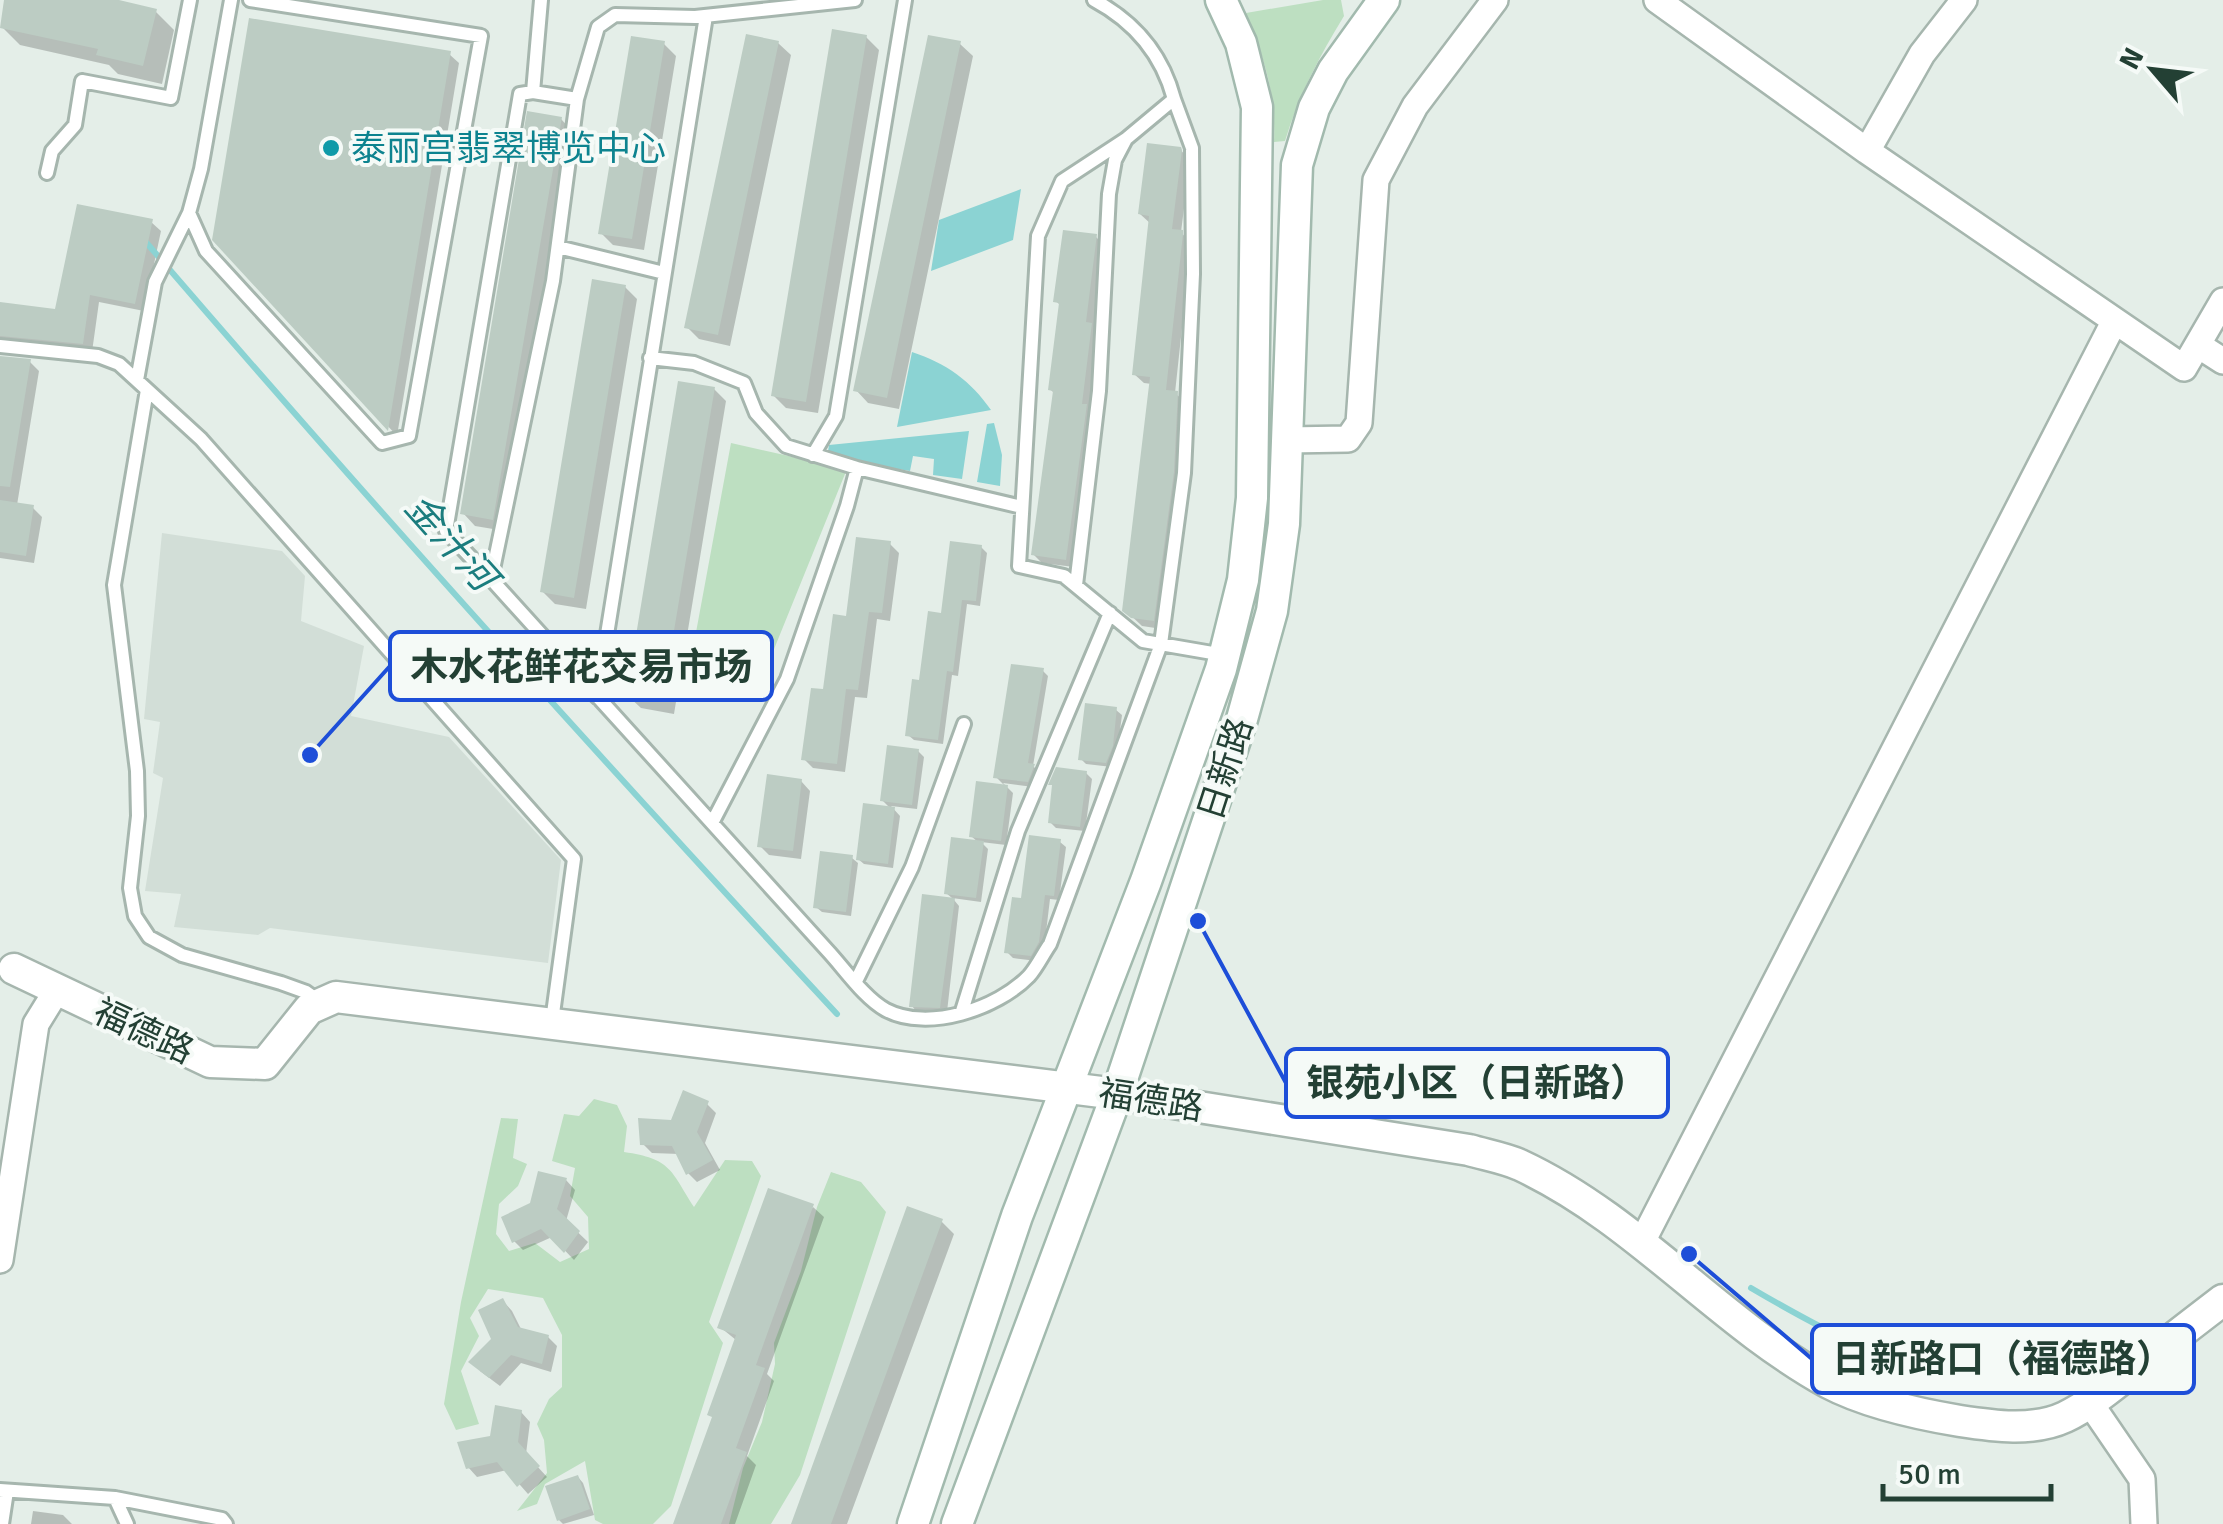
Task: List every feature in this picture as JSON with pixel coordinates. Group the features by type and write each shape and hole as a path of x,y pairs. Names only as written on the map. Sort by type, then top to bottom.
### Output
{"main road":[{"name":"日新路","path":"913,1524 1017,1216 1146,882 1224,655 1243,580 1252,498 1257,107 1241,43 1221,0"},
{"name":"日新路","path":"957,1524 1117,1094 1242,719 1272,610 1284,524 1296,165 1314,108 1333,71 1384,0"},
{"name":"福德路","path":"14,969 210,1062 265,1064 309,1009 336,998 1117,1094 1469,1150 1517,1163 1568,1190 1642,1242 1743,1327 1834,1385 1873,1400 1989,1426 2030,1426 2061,1419 2090,1403 2223,1300"}],"street":[{"path":"1287,440 1348,439 1359,424 1376,180 1414,106 1495,0"},
{"path":"1657,0 1867,151 2184,368 2223,302"},
{"path":"1867,151 1922,54 1964,0"},
{"path":"1642,1242 2114,322"},
{"path":"2198,345 2223,361"},
{"path":"0,1260 36,1024 57,990"},
{"path":"2090,1403 2142,1479 2144,1524"}],"lane":[{"path":"47,173 52,151 75,125 82,81 171,98 190,0"},
{"path":"230,0 201,170 189,214 155,282 114,584 137,772 138,816 130,888 134,916 149,937 182,955 281,983 320,1002"},
{"path":"189,214 206,251 382,443 409,436 481,36 250,0"},
{"path":"532,92 542,0"},
{"path":"490,579 550,299 577,99 598,27 615,15 706,16 854,0"},
{"path":"813,455 836,416 906,0"},
{"path":"577,99 532,92 520,94 446,532 882,1007 901,1016 939,1018 992,1002 1028,976 1050,944 1161,644 1184,473 1193,274 1192,148 1170,84 1146,40 1122,15 1094,0"},
{"path":"597,697 706,16"},
{"path":"1174,99 1126,139 1062,181 1038,236 1019,566 1064,576 1143,641 1224,655"},
{"path":"1076,585 1098,391 1109,194 1115,160 1126,139"},
{"path":"558,247 664,273"},
{"path":"0,346 98,356 119,364 201,439 574,859 552,1022"},
{"path":"650,358 694,363 744,383 756,413 786,446 856,468 1022,506"},
{"path":"712,823 787,679 847,506 856,468"},
{"path":"962,1011 1018,831 1110,613"},
{"path":"856,981 912,868 964,724"},
{"path":"2,1524 4,1490 116,1498 222,1519 226,1524"},
{"path":"116,1498 127,1524"}],"shaded area":[{"path":"162,533 282,551 305,576 301,621 364,646 351,716 449,737 561,860 548,963 270,928 258,935 174,927 181,894 145,891 163,778 153,773 160,722 144,719"}],"green space":[{"path":"1341,0 1344,16 1310,77 1285,141 1274,142 1268,76 1246,13"},
{"path":"731,443 847,469 768,664 692,654"},
{"path":"594,1099 617,1105 627,1126 624,1152 651,1158 668,1168 694,1207 725,1160 752,1161 761,1176 709,1322 723,1343 671,1506 653,1524 603,1524 595,1520 585,1461 545,1484 537,1504 517,1511 547,1473 544,1440 537,1424 549,1399 562,1387 562,1335 543,1298 488,1289 470,1318 479,1336 461,1371 479,1424 456,1430 444,1404 461,1302 501,1118 518,1119 513,1158 527,1164 518,1186 499,1204 496,1234 509,1251 535,1243 560,1262 589,1249 588,1217 570,1196 575,1168 552,1161 564,1114 579,1116"},
{"path":"831,1172 861,1182 886,1212 800,1475 771,1524 729,1524 743,1468 762,1422 775,1364 774,1343"}],"water":[{"path":"1021,189 1013,240 931,271 939,220"},
{"path":"912,352 957,374 991,410 897,427"},
{"path":"994,423 1002,455 1000,486 977,482 987,424"},
{"path":"969,431 962,479 933,475 934,459 913,456 910,471 827,458 829,445"}],"building":[{"path":"4,0 119,0 157,9 143,66 96,55 98,49 0,28"},
{"name":"泰丽宫翡翠博览中心","path":"249,18 451,51 388,431 212,240"},
{"path":"832,29 867,35 806,402 771,396"},
{"path":"746,34 779,41 718,335 684,328"},
{"path":"928,35 961,41 887,398 853,391"},
{"path":"631,36 665,41 632,239 598,234"},
{"path":"527,111 562,117 493,520 460,514"},
{"path":"1147,143 1182,150 1172,229 1183,230 1183,234 1166,390 1178,391 1174,472 1154,621 1131,618 1122,611 1150,377 1132,375 1149,216 1138,214"},
{"path":"77,204 153,219 135,304 90,295 83,344 0,336 0,302 55,309"},
{"path":"1063,230 1097,234 1086,322 1092,323 1082,404 1087,404 1066,560 1031,555 1053,391 1048,390 1059,303 1053,302"},
{"path":"592,279 626,285 574,598 540,592"},
{"path":"0,356 31,359 10,487 0,486"},
{"path":"678,381 715,387 662,702 626,696"},
{"path":"0,500 34,505 26,556 0,552"},
{"path":"856,537 891,541 882,613 869,612 858,690 846,689 837,764 801,760 811,688 823,689 833,614 846,616"},
{"path":"950,541 982,545 976,601 962,600 953,672 947,671 938,740 905,736 912,679 919,680 928,611 941,613"},
{"path":"1011,664 1044,668 1028,763 1035,764 1028,782 993,778"},
{"path":"1085,703 1117,707 1113,746 1106,763 1078,760"},
{"path":"887,745 919,749 912,805 880,801"},
{"path":"1056,767 1087,771 1080,827 1048,823 1052,785 1048,785"},
{"path":"767,774 802,779 793,851 757,847"},
{"path":"976,781 1008,785 1001,841 969,837"},
{"path":"863,803 895,807 888,864 856,860"},
{"path":"1029,835 1061,839 1054,896 1045,895 1039,942 1031,956 1004,953 1012,897 1021,898"},
{"path":"951,837 984,841 976,898 944,894"},
{"path":"820,851 853,855 846,912 813,908"},
{"path":"922,894 955,898 940,1008 909,1007"},
{"path":"683,1090 709,1101 697,1132 713,1160 686,1175 672,1146 640,1145 638,1118 671,1120"},
{"path":"538,1171 567,1178 557,1209 580,1231 564,1253 541,1229 512,1243 501,1217 530,1203"},
{"path":"768,1188 814,1204 756,1365 765,1368 736,1448 747,1452 721,1524 673,1524 712,1417 707,1415 736,1335 717,1328"},
{"path":"907,1206 943,1219 831,1524 791,1524"},
{"path":"503,1298 518,1327 549,1335 542,1364 511,1355 489,1378 468,1362 491,1339 478,1310"},
{"path":"495,1405 522,1410 518,1442 540,1466 517,1487 497,1462 466,1469 457,1442 490,1436"},
{"path":"578,1475 590,1509 557,1521 545,1486"}],"waterway":[{"name":"金汁河","path":"145,241 487,630 837,1014"},
{"name":"金汁河","path":"1751,1288 1831,1332 1914,1366 1981,1381 2035,1385"}],"place":[{"name":"泰丽宫翡翠博览中心","path":"331,148"},
{"name":"木水花鲜花交易市场","path":"310,755"},
{"name":"银苑小区（日新路）","path":"1198,921"},
{"name":"日新路口（福德路）","path":"1689,1254"}]}
